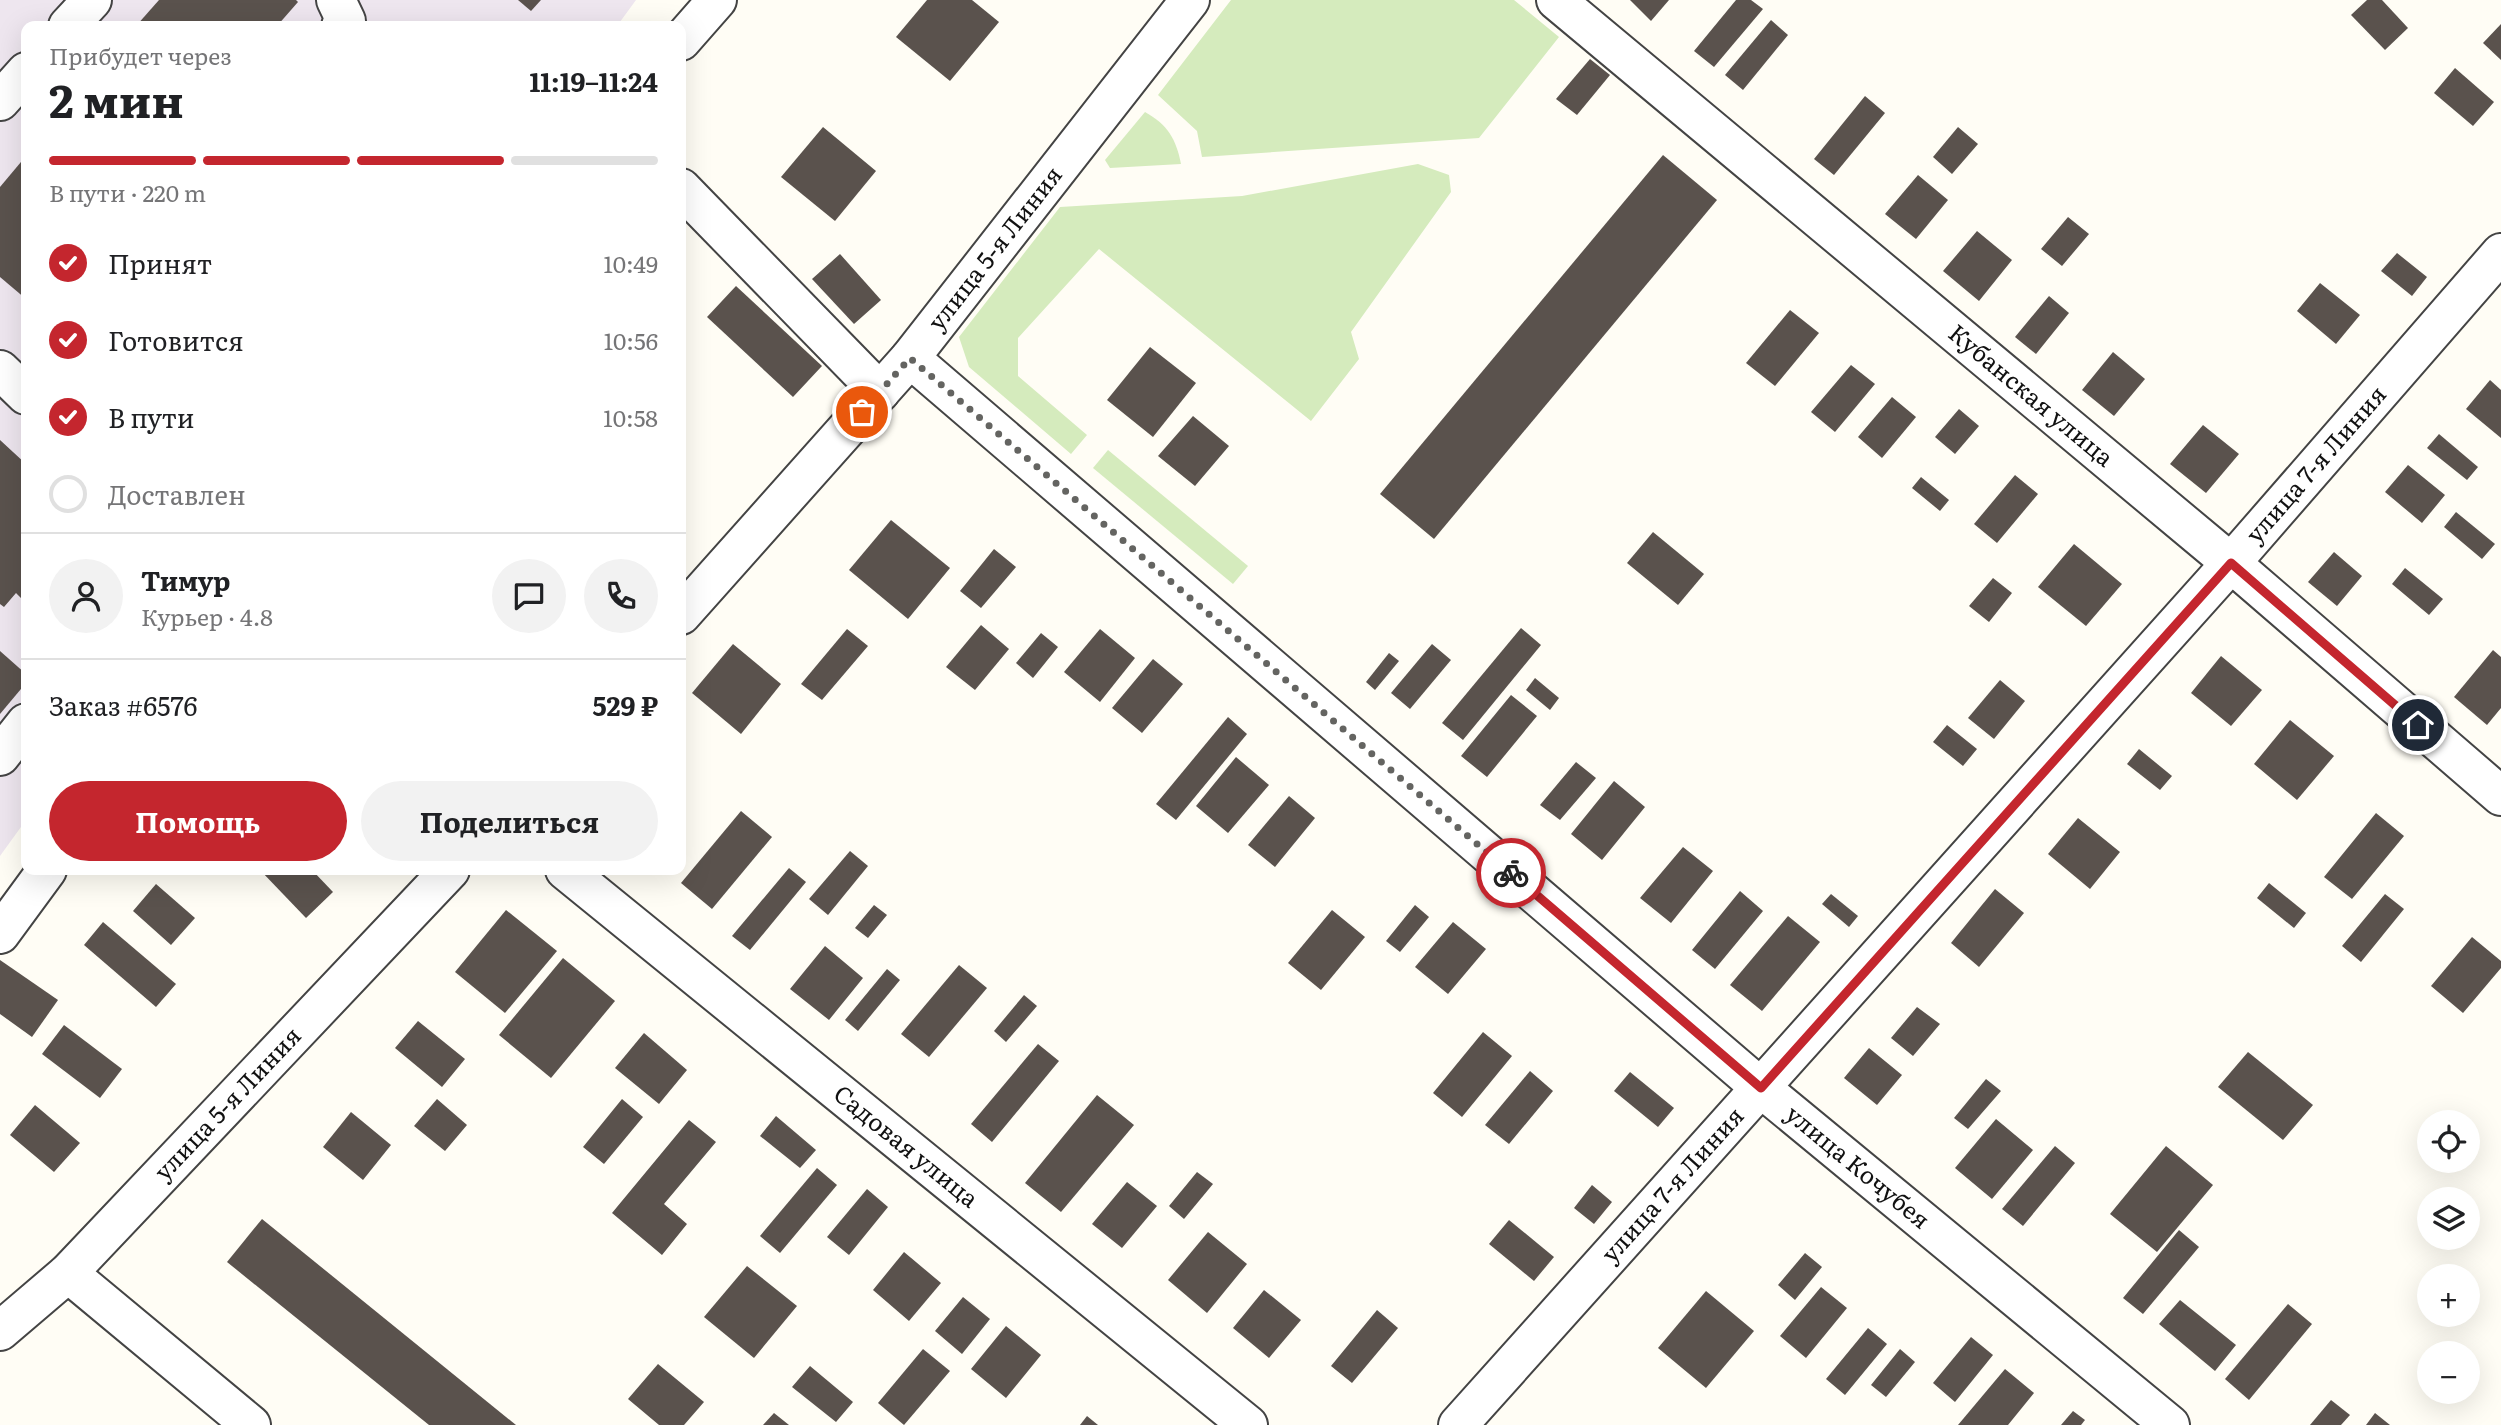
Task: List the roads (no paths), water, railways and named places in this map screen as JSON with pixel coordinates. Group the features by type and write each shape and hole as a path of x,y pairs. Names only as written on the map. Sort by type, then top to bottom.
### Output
{"street":[{"path":"73,21 92,0"},
{"path":"686,35 717,0"},
{"name":"улица 5-я Линия","path":"686,609 910,358 1190,0"},
{"name":"Кубанская улица","path":"1556,0 2231,563 2501,796"},
{"path":"686,193 880,392"},
{"name":"улица 7-я Линия","path":"1458,1425 2231,563 2501,253"},
{"name":"улица Кочубея","path":"910,358 1761,1088 2170,1425"},
{"path":"0,370 21,390"},
{"path":"0,756 21,729"},
{"path":"0,934 43,875"},
{"name":"улица 5-я Линия","path":"0,1331 68,1273 445,875"},
{"name":"Садовая улица","path":"571,875 1248,1425"},
{"path":"68,1273 251,1425"}]}
